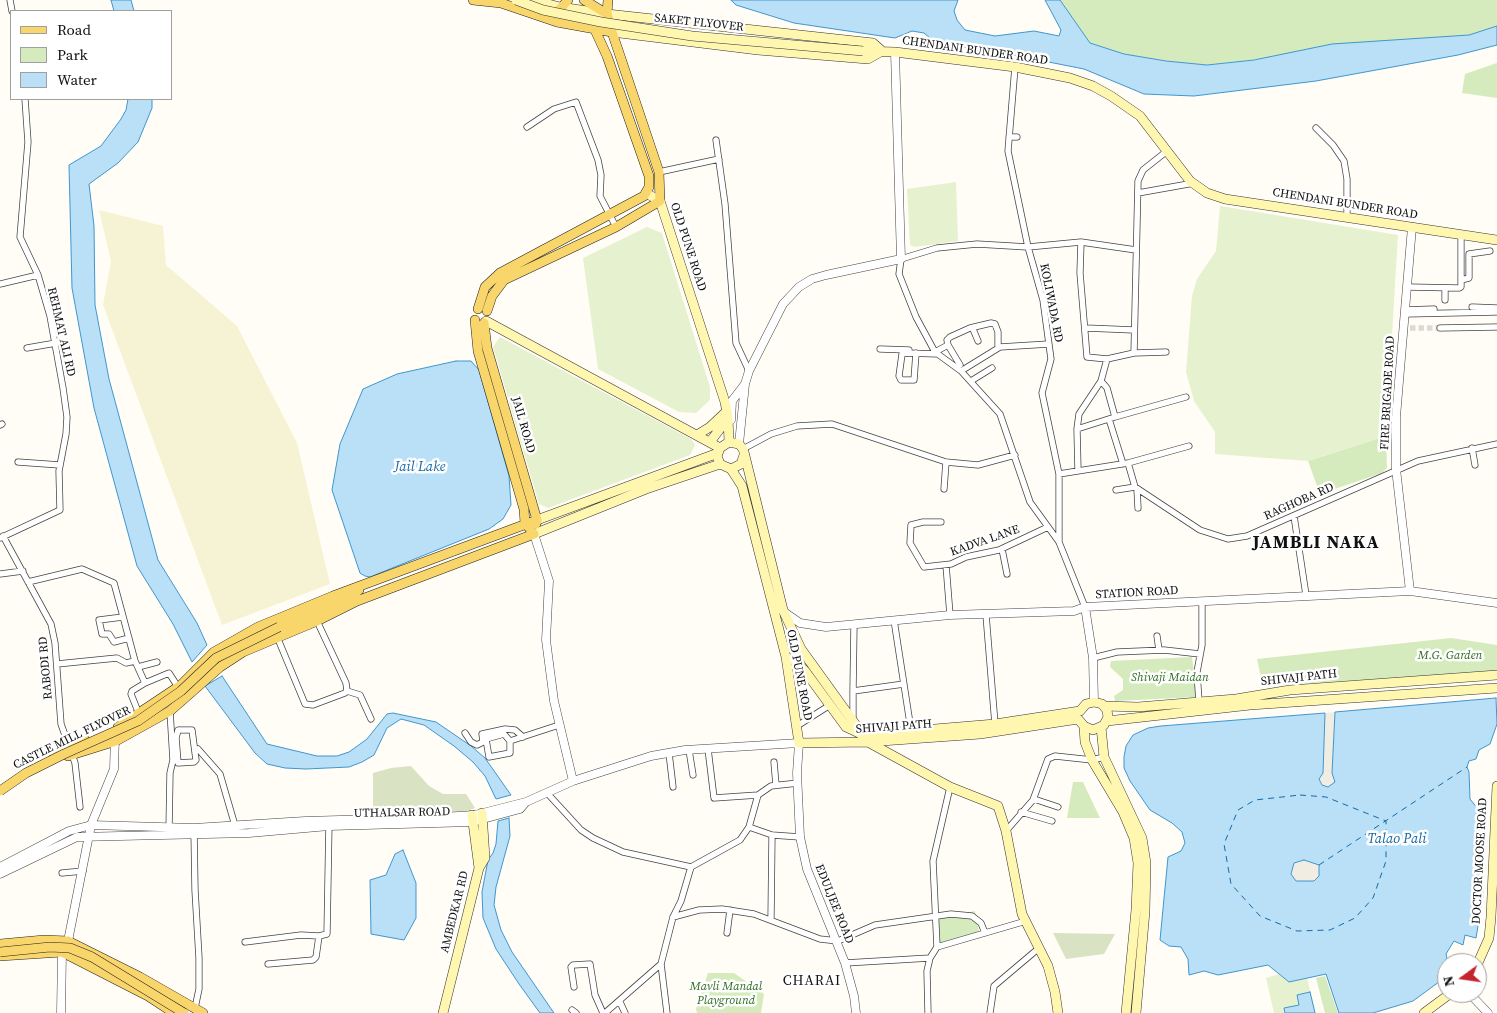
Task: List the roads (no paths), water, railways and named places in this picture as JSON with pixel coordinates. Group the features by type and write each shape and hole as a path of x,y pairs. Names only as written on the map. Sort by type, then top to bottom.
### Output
{"main road":[{"name":"SAKET FLYOVER","path":"516,0 543,10 601,22 692,36 882,51"},
{"path":"532,0 560,7 607,14 873,43 882,51"},
{"path":"551,20 560,7 568,0"},
{"path":"584,0 607,14"},
{"name":"OLD PUNE ROAD","path":"608,0 607,14 612,32 659,172 660,201 728,408 783,610 800,649 865,739"},
{"path":"475,1 498,1 551,20 612,32"},
{"path":"482,310 485,287 500,273 644,196 649,188 649,176 607,56 595,30"},
{"name":"CHENDANI BUNDER ROAD","path":"612,32 758,50 868,59 882,51 894,52 1015,67 1070,78 1105,92 1140,116 1194,183 1207,193 1226,199 1497,240"},
{"path":"646,193 660,201"},
{"path":"660,201 616,226 504,280 482,310 474,313 482,321 710,442 719,450 720,464"},
{"path":"482,310 489,316 482,321 478,351 524,509 525,523 534,534"},
{"name":"JAIL ROAD","path":"482,321 487,348 537,520 534,534"},
{"path":"697,435 710,427 728,408"},
{"path":"710,442 728,408"},
{"path":"0,790 29,768 113,730 139,714 178,687 214,652 231,640 258,627 525,523 719,450 737,446 740,464 731,469 720,464 646,489 357,601 278,639 243,652 220,667 170,711 116,741 71,750 30,774 0,795"},
{"name":"OLD PUNE ROAD","path":"731,469 742,486 786,657 800,743"},
{"name":"CASTLE MILL FLYOVER","path":"0,790 26,773 64,754 138,721 181,691 216,658 279,627 346,599 381,578"},
{"path":"786,657 795,661 804,671 846,727 950,787 998,806 1006,831 1022,914 1048,966 1058,1013"},
{"name":"SHIVAJI PATH","path":"1104,706 1138,707 1236,699 1290,690 1497,676"},
{"name":"SHIVAJI PATH","path":"1104,724 1250,705 1497,688"},
{"path":"1126,1013 1136,910 1138,863 1134,838 1123,812 1092,760 1085,742 1081,719 1086,704 1094,702 1104,706 1108,714 1104,724 1104,757 1142,838 1146,863 1145,911 1136,1013"},
{"path":"865,739 911,730 995,724 1081,719 1093,730 1104,724"},
{"name":"SHIVAJI PATH","path":"800,743 980,734 1081,719"},
{"name":"DOCTOR MOOSE ROAD","path":"1482,953 1488,938 1490,924 1497,786"},
{"name":"AMBEDKAR RD","path":"443,1013 479,868 484,858 477,817"},
{"path":"0,944 44,940 68,941 140,977 199,1010"},
{"path":"0,952 50,947 70,948 92,957 184,1013"},
{"path":"0,956 62,952 148,996 174,1013"},
{"path":"1424,1013 1438,1003"}],"street":[{"path":"894,52 901,259 899,274 903,289 936,352 960,368"},
{"name":"KOLIWADA RD","path":"1015,67 1008,151 1028,246 1043,300 1051,359 1042,393 1059,474 1059,542"},
{"name":"REHMAT ALI RD","path":"2,537 60,510 58,486 67,417 56,343 38,275 20,237 28,142 26,100"},
{"path":"526,127 554,109 576,102 598,160 601,175 600,196 616,226"},
{"path":"1316,128 1333,145 1344,162 1347,179 1347,217"},
{"path":"1009,137 1017,137"},
{"path":"716,140 725,204 736,343 749,371"},
{"path":"1134,352 1138,181 1143,170 1167,150"},
{"path":"659,172 719,159"},
{"path":"1138,193 1194,183"},
{"name":"FIRE BRIGADE ROAD","path":"1410,591 1396,469 1396,417 1407,328 1405,312 1412,227"},
{"path":"1407,287 1459,288 1461,286 1461,234"},
{"path":"1081,242 1080,273 1087,358 1107,359 1134,352 1166,352"},
{"path":"737,446 745,384 749,371 783,304 799,287 826,274 901,259 927,250 969,245 1028,246 1081,242 1136,250"},
{"path":"1461,280 1468,278 1470,254 1490,251"},
{"path":"0,284 38,275"},
{"path":"1445,288 1445,300"},
{"path":"1472,307 1497,308"},
{"path":"1405,312 1434,309"},
{"path":"1405,312 1497,312"},
{"path":"998,346 995,324 970,328 947,340 960,368 1000,414 1030,502 1059,542 1085,607 1093,658 1094,702"},
{"path":"1440,328 1497,327"},
{"path":"1086,328 1134,330"},
{"path":"973,329 978,341"},
{"path":"27,348 56,343"},
{"path":"960,368 1000,348 1048,344"},
{"path":"916,353 914,380 901,380 899,376 902,354 916,353 936,352 948,345"},
{"path":"880,349 936,352"},
{"path":"1078,471 1077,429 1079,414 1101,380 1107,359"},
{"path":"971,381 992,368"},
{"path":"1101,380 1106,388 1112,418 1126,464 1136,488 1138,508"},
{"path":"737,446 728,408 745,384"},
{"path":"1077,429 1186,397"},
{"path":"737,446 798,426 832,424 946,462 978,465 1015,455"},
{"name":"RAGHOBA RD","path":"1136,488 1200,530 1228,539 1247,536 1396,469 1422,460 1497,444"},
{"path":"1059,474 1126,464 1189,446"},
{"path":"1472,448 1475,465"},
{"path":"18,462 60,465"},
{"path":"944,489 946,462"},
{"path":"1116,490 1136,488"},
{"path":"1294,516 1306,595"},
{"path":"941,522 923,522 911,525 910,543 924,567 946,565"},
{"name":"KADVA LANE","path":"950,615 946,565 1002,549 1048,527"},
{"path":"534,534 549,581 546,640 554,701 573,781"},
{"name":"RABODI RD","path":"2,537 23,571 51,624 57,664 61,724 76,763 80,807"},
{"path":"1002,549 1007,574"},
{"path":"28,582 82,569 95,573 100,578 114,583 135,661 145,683"},
{"path":"0,574 23,571"},
{"name":"STATION ROAD","path":"783,610 800,623 826,627 950,615 1074,611 1085,607 1410,591 1497,602"},
{"path":"1199,702 1197,672 1200,654 1202,602"},
{"path":"986,615 995,724"},
{"path":"123,617 99,620 102,634 109,634 114,642 129,638"},
{"path":"894,620 911,730"},
{"path":"317,621 346,684 347,691"},
{"path":"853,722 854,624"},
{"path":"1157,636 1158,650"},
{"path":"278,639 305,704 313,705 347,691 360,695 371,719"},
{"path":"1093,658 1116,652 1158,650 1200,654"},
{"path":"57,664 117,658 126,663 135,661"},
{"path":"138,668 157,662"},
{"path":"139,714 131,694 132,690 168,673 178,687"},
{"path":"853,691 904,684"},
{"path":"797,726 830,705"},
{"path":"0,867 91,825 169,831 170,773 175,760 170,711"},
{"path":"510,741 559,725"},
{"path":"465,733 470,742 478,745 483,742 480,733 505,728 515,730 522,737"},
{"path":"61,1013 62,952 68,941 91,825 114,769 116,741 113,730"},
{"path":"174,738 178,730 192,730 196,760 180,764 175,760"},
{"path":"504,734 510,741 510,754 489,757 486,739 504,734"},
{"path":"758,795 749,827 740,840 691,867 623,852 593,838 582,830 548,794 573,781 651,756 689,750 800,743"},
{"name":"EDULJEE ROAD","path":"800,743 798,784 800,837 807,869 838,941 854,996 856,1013"},
{"path":"198,749 220,774 236,830"},
{"path":"708,749 714,798 758,795 776,785 798,784"},
{"path":"689,750 693,775"},
{"path":"669,753 673,786"},
{"path":"1006,831 1034,799 1048,759 1055,756 1092,760 1104,757"},
{"path":"774,762 776,785"},
{"path":"928,1013 927,971 930,958 937,947 933,861 950,787"},
{"name":"UTHALSAR ROAD","path":"0,874 65,837 169,831 221,831 299,825 477,817 548,794"},
{"path":"1034,799 1058,807"},
{"path":"1021,812 1052,820"},
{"path":"245,942 301,935 319,936 327,934 329,824"},
{"path":"749,827 772,835 800,837"},
{"path":"194,832 199,1010"},
{"path":"770,919 772,835"},
{"path":"667,1013 661,964 673,916 691,867"},
{"path":"62,873 83,871"},
{"path":"673,916 710,908 730,910 770,919 820,939 838,941 875,926 951,914 972,916 981,923 985,933"},
{"path":"727,933 730,910"},
{"path":"937,947 1026,922"},
{"path":"268,964 313,960 316,957 319,936"},
{"path":"990,1013 994,986 1038,948"},
{"path":"845,963 930,958"},
{"path":"574,987 571,967 580,963 590,964 595,995 604,1013 620,1002 661,964"},
{"path":"620,1002 625,1013"},
{"path":"1478,1003 1488,1013"}],"water":[{"path":"111,0 131,0 134,10 114,10"},
{"path":"731,0 958,0 954,11 957,20 965,30 995,36 1034,31 1059,36 1061,30 1045,0 1060,0 1090,43 1124,54 1207,65 1254,60 1332,44 1469,35 1497,26 1497,45 1458,55 1316,81 1194,96 1144,94 1084,69 998,52 936,43 924,33 912,31 895,38 794,23 736,5"},
{"path":"128,100 152,100 152,108 138,142 118,163 89,184 94,226 95,305 109,379 158,560 197,623 207,645 192,662 173,624 137,566 94,408 72,288 69,165 101,146 126,110"},
{"name":"Jail Lake","path":"456,361 471,361 479,370 509,476 511,505 503,519 489,529 370,577 365,576 360,573 332,490 340,444 363,389 397,374"},
{"path":"222,676 267,744 317,756 337,756 349,752 367,739 387,714 393,713 436,722 471,746 485,758 511,795 496,799 485,776 473,762 454,746 424,725 401,719 387,728 374,755 349,767 306,769 285,768 267,764 255,753 205,686"},
{"name":"Talao Pali","path":"1496,698 1497,724 1490,744 1479,750 1476,759 1469,761 1467,767 1469,772 1470,799 1478,809 1483,896 1476,938 1465,935 1463,945 1454,941 1447,953 1437,953 1437,983 1413,1001 1373,1013 1339,1013 1326,974 1289,982 1268,965 1218,975 1204,971 1189,975 1188,959 1181,947 1169,946 1160,940 1168,857 1181,851 1185,843 1182,832 1172,823 1150,810 1130,781 1124,768 1124,757 1126,746 1133,735 1148,728 1161,726 1325,713 1323,773 1319,779 1322,785 1328,787 1335,782 1332,773 1335,712","holes":["1304,860 1319,865 1319,876 1314,881 1296,881 1291,874 1294,863"]},
{"path":"509,818 510,836 496,887 494,905 501,930 512,952 554,1013 540,1013 496,949 483,918 482,892 488,860 496,844 498,821"},
{"path":"403,850 416,883 416,918 404,940 371,934 370,880 386,875 395,854"},
{"path":"1310,992 1315,1013 1285,1013 1284,1008 1299,1005 1297,995"}],"tunnel":[{"path":"1410,328 1440,328"}],"district":[{"name":"JAMBLI NAKA","path":"1316,543"},
{"name":"CHARAI","path":"812,981"}],"park label":[{"name":"M.G. Garden","path":"1450,656"},
{"name":"Shivaji Maidan","path":"1170,678"},
{"name":"Mavli Mandal Playground","path":"726,994"}]}
